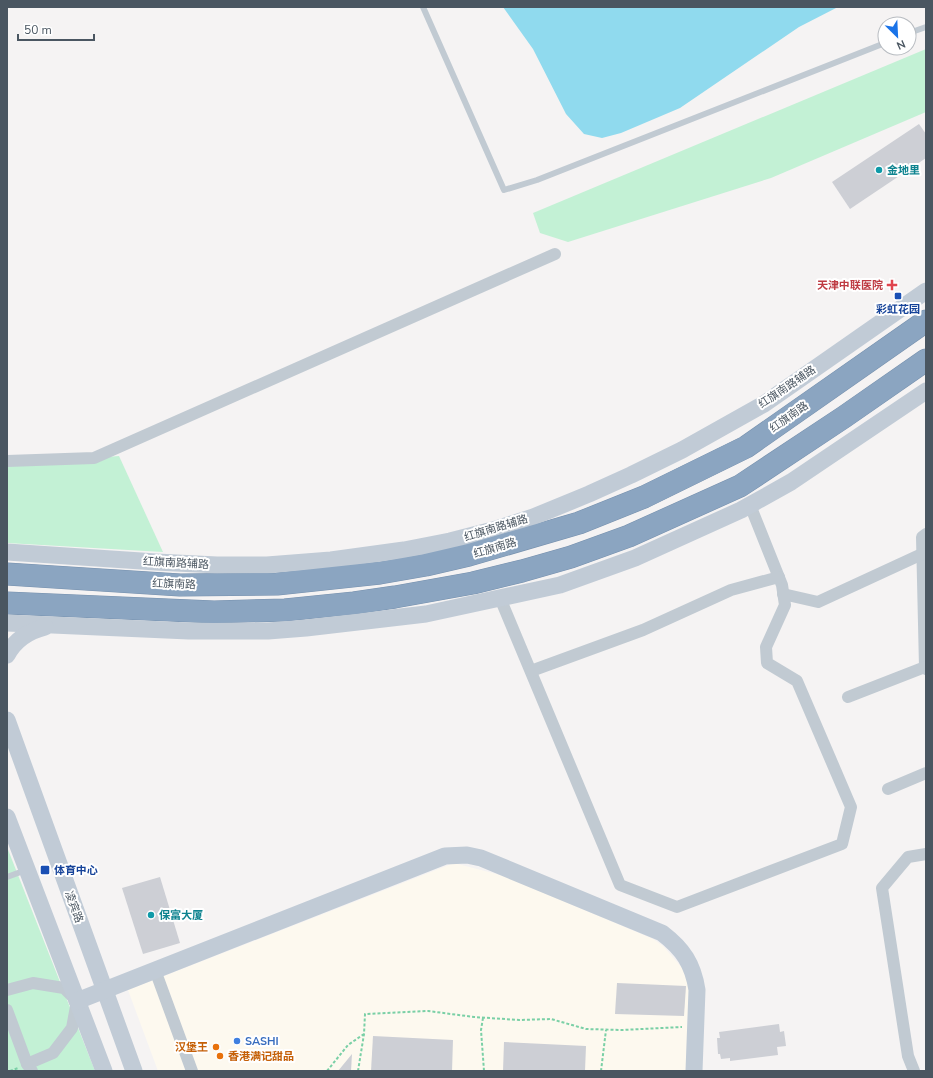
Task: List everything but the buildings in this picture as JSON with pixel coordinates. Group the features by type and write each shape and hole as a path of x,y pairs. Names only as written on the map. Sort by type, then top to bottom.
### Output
{"highway":[{"name":"红旗南路","path":"7,574 180,585 277,584 380,573 426,565 469,555 579,523 644,497 746,447 926,321"},
{"path":"7,603 214,612 285,610 381,599 473,583 571,557 629,536 740,486 844,417 926,360"}],"main road":[{"name":"红旗南路辅路","path":"7,552 156,562 217,565 267,565 331,560 404,550 450,541 493,530 532,517 589,494 682,450 764,404 926,291"},
{"path":"7,623 189,631 291,629 426,614 560,585 635,558 750,505 791,482 926,391"},
{"path":"7,656 14,644 22,638 42,628 55,625"},
{"name":"凌宾路","path":"7,720 134,1071"},
{"path":"7,817 104,1071"},
{"path":"77,1001 445,856 466,855 481,858 662,933 675,943 685,956 695,977 697,990 694,1071"}],"street":[{"path":"7,461 94,458 555,254"},
{"path":"500,598 620,885 677,907 842,844 851,807 797,681 767,663 766,647 785,605 779,577 750,505"},
{"path":"848,697 925,668 922,537 926,534"},
{"path":"783,594 818,602 922,554"},
{"path":"531,671 643,630 731,590 779,577"},
{"path":"888,789 926,773"},
{"path":"914,1071 908,1056 882,888 908,857 926,854"},
{"path":"155,970 192,1071"},
{"path":"7,990 33,984 64,988 77,1001 72,1028 53,1053 30,1067 7,1010"}],"lane":[{"path":"423,7 504,190 537,180 877,46"},
{"path":"7,877 27,870"}],"path":[{"path":"358,1071 364,1034 365,1014 428,1011 483,1018 519,1020 552,1019 586,1029 606,1030 696,1027"},
{"path":"483,1018 481,1030 484,1071"},
{"path":"601,1071 606,1030"},
{"path":"327,1071 348,1045 364,1034"}],"shaded area":[{"path":"454,863 504,876 653,939 663,946 683,969 689,986 686,1071 158,1071 128,990"}],"green space":[{"path":"926,49 926,112 771,178 568,242 540,233 533,213 909,56 917,56 917,53"},
{"path":"119,456 163,552 7,543 7,465"},
{"path":"7,847 95,1071 7,1071"}],"water":[{"path":"503,7 838,7 799,27 680,108 621,133 602,138 584,134 566,114 533,49"}],"place":[{"name":"金地里","path":"879,170"},
{"name":"天津中联医院","path":"892,285"},
{"name":"彩虹花园","path":"898,296"},
{"name":"体育中心","path":"45,870"},
{"name":"保富大厦","path":"151,915"},
{"name":"SASHI","path":"237,1041"},
{"name":"汉堡王","path":"216,1047"},
{"name":"香港满记甜品","path":"220,1056"}]}
